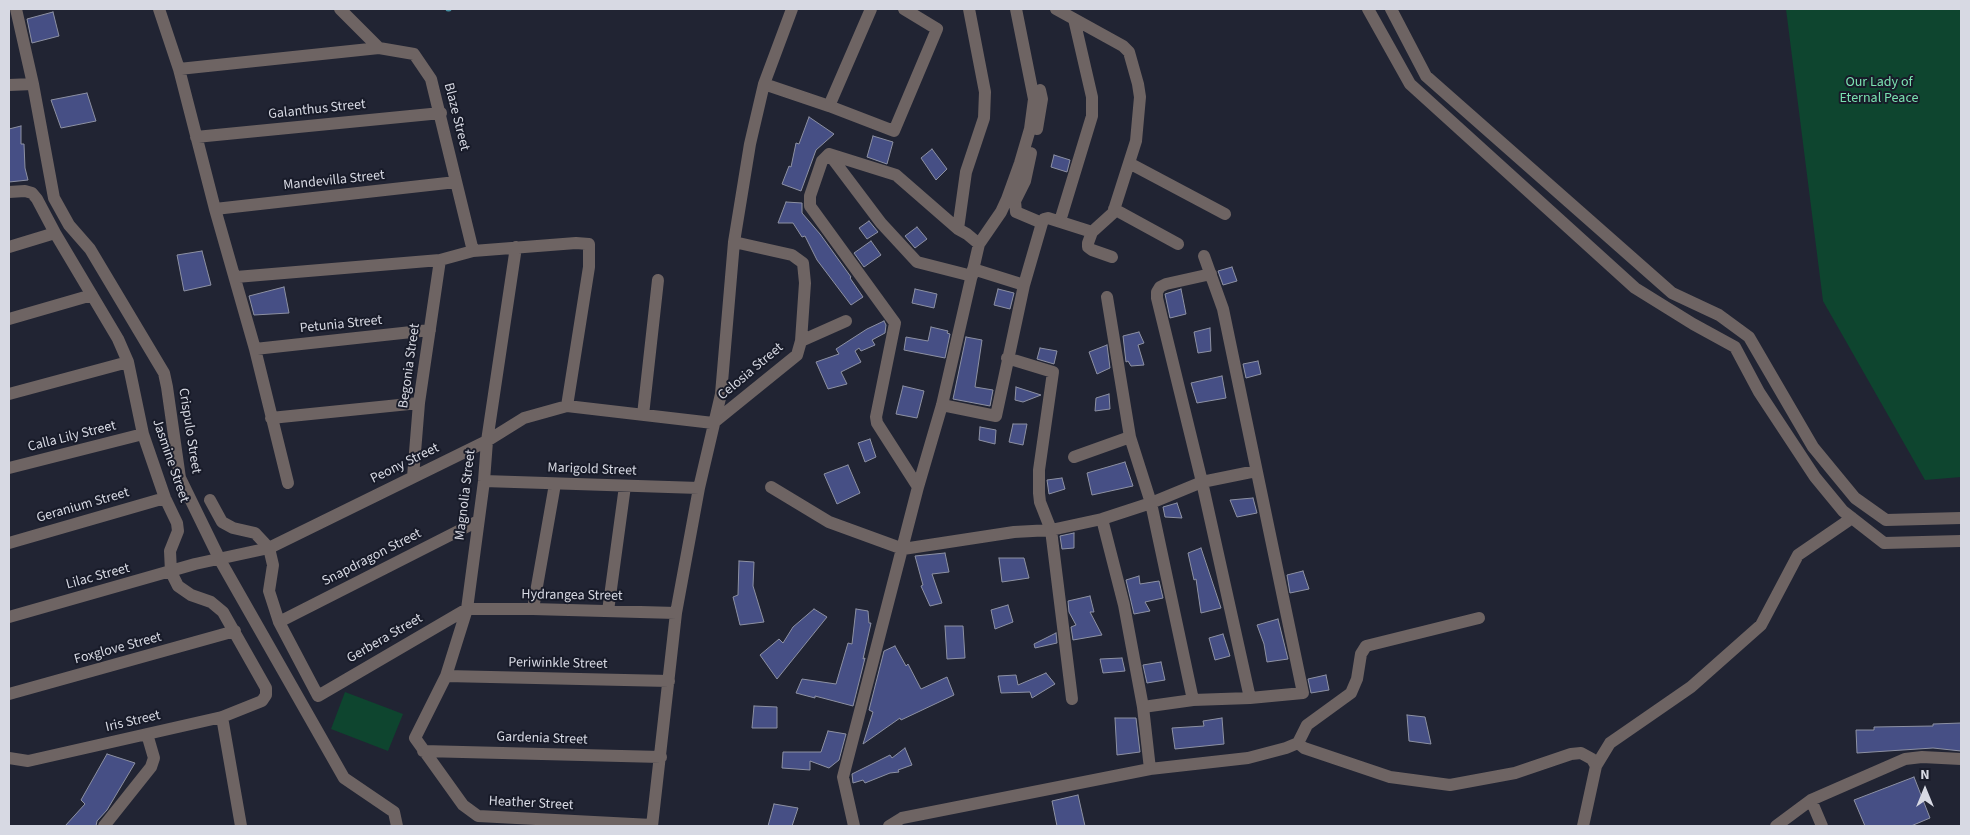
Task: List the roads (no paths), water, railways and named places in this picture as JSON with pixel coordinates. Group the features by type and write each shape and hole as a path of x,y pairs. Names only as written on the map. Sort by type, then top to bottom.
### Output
{"street":[{"name":"Crispulo Street","path":"16,9 33,84 54,198 69,225 90,248 164,373 168,387 180,478 220,560 344,778 394,812 397,826"},
{"path":"159,9 179,68 215,209 236,277 255,349 288,482"},
{"path":"340,9 379,48"},
{"path":"652,826 676,614 699,488 721,394 734,242 750,144 764,84 792,9"},
{"path":"830,106 871,9"},
{"path":"764,84 830,106 894,131 937,29 904,9"},
{"path":"958,229 966,172 984,118 985,92 969,9"},
{"path":"854,826 843,777 918,487 942,405 979,244 1001,212 1007,199 1030,129 1034,99 1016,9"},
{"path":"1024,9 1042,99 1041,112 1025,181 1015,201 1016,212 1042,223"},
{"path":"1056,9 1122,46 1129,52 1140,97 1136,141 1114,209 1092,232 1088,248 1112,258"},
{"path":"1368,9 1410,84 1635,288 1693,324 1735,346 1759,392 1815,477 1843,511 1884,543 1961,541"},
{"path":"1391,9 1426,76 1672,292 1719,315 1749,337 1813,447 1855,498 1886,520 1961,518"},
{"path":"1060,221 1092,116 1092,97 1074,19"},
{"name":"Blaze Street","path":"179,68 379,48 414,54 431,79 441,112 473,251"},
{"path":"9,85 33,84"},
{"name":"Galanthus Street","path":"196,136 441,112"},
{"path":"829,154 896,175 958,229 979,244"},
{"path":"829,154 881,224 917,262 973,272 1024,285"},
{"path":"829,154 822,161 810,196 810,206 895,322 876,417 877,423 918,487"},
{"path":"1129,163 1225,214"},
{"name":"Mandevilla Street","path":"215,209 456,182"},
{"name":"Jasmine Street","path":"9,192 25,190 32,193 37,199 118,339 128,362 143,434 165,498 177,523 178,531 170,551 171,572"},
{"path":"1114,209 1178,244"},
{"path":"942,405 996,416 1024,285 1044,219 1060,221 1092,232"},
{"path":"9,246 55,233"},
{"name":"Celosia Street","path":"713,423 797,355 801,341 805,282 804,263 792,255 734,242"},
{"path":"236,277 440,260 473,251 576,243 589,244 589,268 567,406"},
{"name":"Magnolia Street","path":"415,738 446,676 467,609 484,481 487,441 516,247"},
{"path":"1143,707 1193,700 1250,698 1303,693 1223,309 1204,256"},
{"name":"Begonia Street","path":"413,477 418,403 440,260"},
{"path":"1210,274 1166,284 1160,287 1157,292 1250,698"},
{"path":"643,415 658,280"},
{"path":"9,320 92,295"},
{"path":"1107,297 1130,437 1151,503 1193,700"},
{"path":"801,341 846,321"},
{"name":"Petunia Street","path":"255,349 430,330"},
{"path":"1007,358 1053,372 1039,470 1040,502 1051,530 1072,699"},
{"path":"9,394 128,362"},
{"path":"271,418 418,403"},
{"name":"Peony Street","path":"220,560 269,548 487,441 524,418 567,406 713,423"},
{"name":"Calla Lily Street","path":"9,468 143,434"},
{"path":"1074,457 1130,437"},
{"path":"772,487 829,522 903,549 1014,532 1051,530 1102,519 1151,503 1202,482 1256,471"},
{"name":"Marigold Street","path":"484,481 699,488"},
{"path":"533,609 555,484"},
{"path":"608,611 626,486"},
{"name":"Geranium Street","path":"9,542 165,498"},
{"path":"210,500 222,522 233,528 255,533 269,548 273,565 269,591 279,622"},
{"path":"1583,826 1596,766 1610,743 1690,687 1761,625 1798,555 1852,518"},
{"path":"1102,519 1124,605 1143,707 1150,769"},
{"name":"Snapdragon Street","path":"279,622 478,521"},
{"name":"Lilac Street","path":"9,617 194,564 220,560"},
{"path":"171,572 178,586 191,595 211,602 223,612 235,631"},
{"name":"Hydrangea Street","path":"467,609 533,609 676,614"},
{"name":"Gerbera Street","path":"279,622 318,696 467,609"},
{"path":"889,826 902,818 1150,769 1248,758 1286,748 1298,743 1307,725 1351,692 1357,679 1361,654 1366,646 1479,618"},
{"name":"Foxglove Street","path":"9,694 235,631"},
{"name":"Iris Street","path":"9,758 28,760 147,734 222,716 262,701 266,695 266,688 235,631"},
{"name":"Periwinkle Street","path":"446,676 669,681"},
{"path":"222,716 241,826"},
{"path":"104,826 152,767 154,758 147,734"},
{"name":"Heather Street","path":"415,738 464,805 478,816 576,824 652,826"},
{"path":"1298,743 1304,748 1390,777 1450,785 1515,773 1571,754 1581,753 1592,759 1596,766"},
{"name":"Gardenia Street","path":"423,751 661,757"},
{"path":"1776,826 1811,800 1905,759 1922,757 1961,759"},
{"path":"1811,800 1822,826"}],"park label":[{"name":"Our Lady of Eternal Peace","path":"1879,92"}]}
